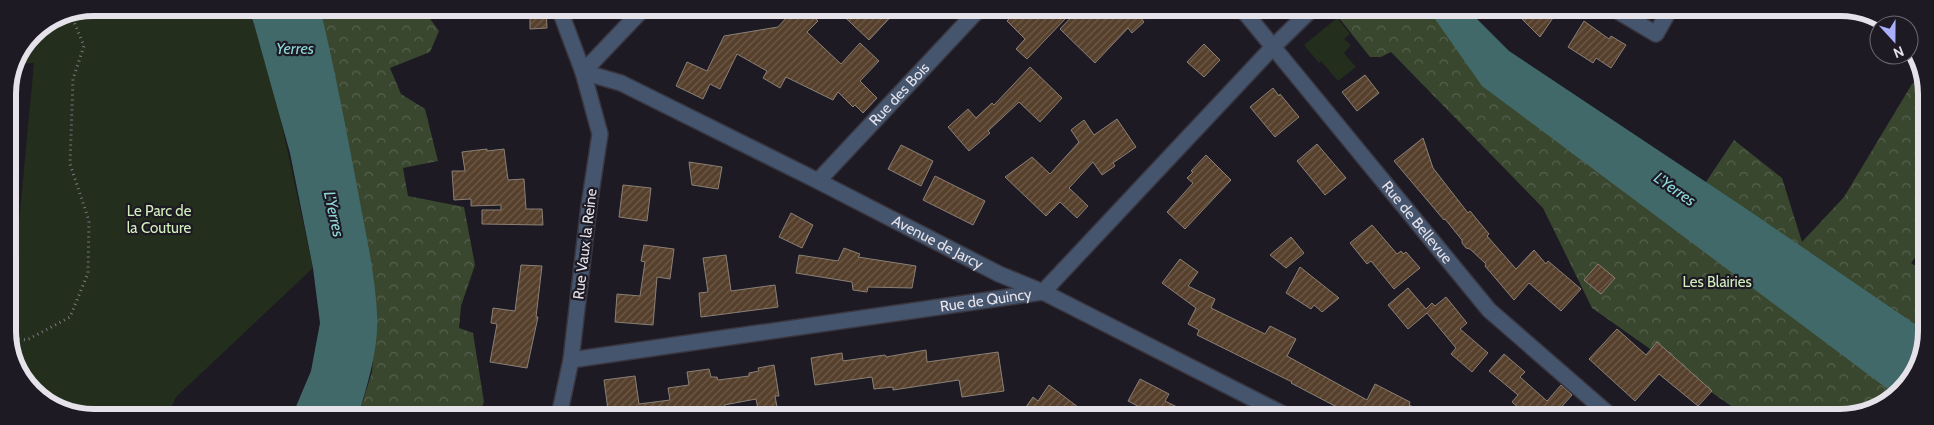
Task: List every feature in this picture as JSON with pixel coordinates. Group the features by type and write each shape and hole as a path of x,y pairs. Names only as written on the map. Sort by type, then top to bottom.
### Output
{"street":[{"name":"Rue Vaux la Reine","path":"560,409 571,360 588,206 600,134 584,72 561,16"},
{"path":"584,72 636,16"},
{"name":"Rue des Bois","path":"818,181 973,16"},
{"name":"Rue de Bellevue","path":"1249,16 1489,310 1603,409"},
{"name":"Rue de Quincy","path":"571,360 1043,292 1305,16"},
{"path":"1626,16 1656,34 1666,16"},
{"name":"Avenue de Jarcy","path":"584,72 621,83 999,274 1043,292 1273,409"}],"path":[{"path":"17,339 27,340 70,317 88,274 89,221 70,164 73,79 84,46 73,19"}],"green space":[{"name":"Le Parc de la Couture","path":"250,16 254,24 278,107 313,268 176,397 170,409 95,409 70,405 60,401 39,386 32,378 20,355 16,330 16,254 34,63 23,63 32,47 43,36 55,27 70,20 85,17"},
{"path":"321,16 428,16 439,31 430,52 390,68 401,94 425,109 438,161 403,168 408,196 464,207 475,265 461,306 459,328 473,333 484,402 481,409 360,409 372,372 377,314"},
{"name":"Les Blairies","path":"1338,16 1459,16 1702,188 1734,140 1782,178 1802,242 1844,197 1912,84 1916,80 1918,95 1918,254 1911,263 1918,268 1918,330 1914,355 1907,369 1891,389 1879,398 1860,406 1844,409 1735,409 1592,308 1543,208 1391,52 1381,57 1370,57"},
{"path":"1337,18 1350,34 1344,39 1351,45 1344,53 1356,67 1338,81 1304,45"}],"water":[{"name":"Yerres","path":"251,16 322,16 350,149 376,298 377,326 375,352 360,409 295,409 311,371 320,323 313,268 290,153"},
{"name":"L'Yerres","path":"1433,16 1474,16 1509,51 1918,326 1914,355 1907,369 1889,390 1482,86"}],"building":[{"path":"530,16 546,16 547,28 530,29"},
{"path":"788,16 813,16 818,21 807,32 841,64 860,43 879,61 860,81 877,98 863,113 855,105 853,107 838,92 833,100 786,77 780,88 763,78 767,71 737,54 720,89 710,84 703,99 676,86 687,62 707,71 724,36 778,27"},
{"path":"844,16 892,16 869,40"},
{"path":"1012,16 1064,16 1066,18 1027,59 1016,49 1025,39 1007,21"},
{"path":"1072,16 1139,16 1144,22 1132,33 1128,28 1095,63 1060,29"},
{"path":"1519,16 1554,16 1540,37"},
{"path":"1584,21 1609,39 1611,36 1626,45 1611,68 1596,58 1593,63 1568,47"},
{"path":"1204,44 1220,60 1204,77 1187,62"},
{"path":"1030,67 1062,98 1040,122 1019,102 988,131 990,133 969,151 948,127 968,109 976,118 992,103 994,105"},
{"path":"1365,75 1379,93 1357,111 1342,92"},
{"path":"1273,88 1299,117 1275,137 1250,107"},
{"path":"1117,119 1136,147 1113,163 1115,166 1102,175 1093,162 1069,188 1088,206 1077,218 1060,202 1046,216 1005,177 1032,157 1050,174 1079,142 1071,130 1084,120 1094,135"},
{"path":"1423,138 1433,168 1468,213 1470,211 1489,234 1487,236 1516,269 1534,250 1546,264 1548,261 1581,289 1561,311 1529,283 1514,300 1485,266 1486,264 1470,249 1466,248 1445,219 1394,161"},
{"path":"1317,144 1346,178 1325,195 1297,161"},
{"path":"901,145 933,161 921,186 888,169"},
{"path":"487,149 487,151 504,149 508,180 524,179 526,209 542,209 543,225 482,224 482,210 501,210 501,205 471,206 471,199 454,200 452,171 465,171 462,152"},
{"path":"1206,155 1231,180 1185,229 1167,212 1193,183 1187,178"},
{"path":"689,162 722,167 718,189 692,185"},
{"path":"935,176 985,201 973,225 923,200"},
{"path":"623,185 651,188 647,221 619,217"},
{"path":"791,213 813,225 802,248 779,237"},
{"path":"1372,225 1397,254 1401,251 1403,254 1406,252 1420,268 1394,289 1371,261 1367,264 1350,243"},
{"path":"1291,237 1304,253 1286,268 1270,255"},
{"path":"644,245 674,249 670,279 657,277 653,325 615,322 617,294 640,296 645,262 641,261"},
{"path":"844,248 860,254 858,257 916,266 912,288 868,287 867,292 853,290 852,282 796,273 799,255 838,261"},
{"path":"726,255 731,291 775,285 778,307 701,317 699,293 708,292 703,258"},
{"path":"1180,259 1198,272 1188,286 1215,299 1211,308 1265,334 1270,326 1296,339 1287,356 1367,400 1375,384 1410,402 1409,405 1417,409 1341,409 1292,382 1197,335 1199,330 1188,324 1196,308 1162,283"},
{"path":"1598,264 1615,278 1601,294 1584,280"},
{"path":"521,265 542,266 536,317 538,317 527,368 490,362 497,324 491,323 493,308 515,311"},
{"path":"1300,267 1339,298 1322,312 1314,305 1311,309 1286,293"},
{"path":"1408,288 1426,309 1432,303 1435,306 1446,297 1467,323 1460,329 1488,353 1472,372 1451,354 1456,348 1427,313 1408,329 1388,305"},
{"path":"1617,329 1646,355 1657,342 1712,391 1698,406 1659,374 1635,401 1589,359"},
{"path":"926,350 927,362 998,352 1004,391 962,397 959,380 893,390 893,387 874,389 872,377 815,385 811,358 842,353 843,361 885,355 886,357"},
{"path":"1504,354 1525,372 1520,377 1547,401 1561,385 1572,395 1560,409 1520,409 1512,402 1518,395 1489,371"},
{"path":"774,365 779,396 775,396 777,407 758,409 756,399 710,409 608,409 604,380 635,376 639,404 670,400 668,388 689,385 687,372 709,369 711,377 717,377 718,380 749,376 749,373 759,371 758,368"},
{"path":"1140,379 1169,394 1165,401 1181,409 1144,409 1128,401"},
{"path":"1049,385 1080,409 1025,409 1033,397 1038,401"}]}
